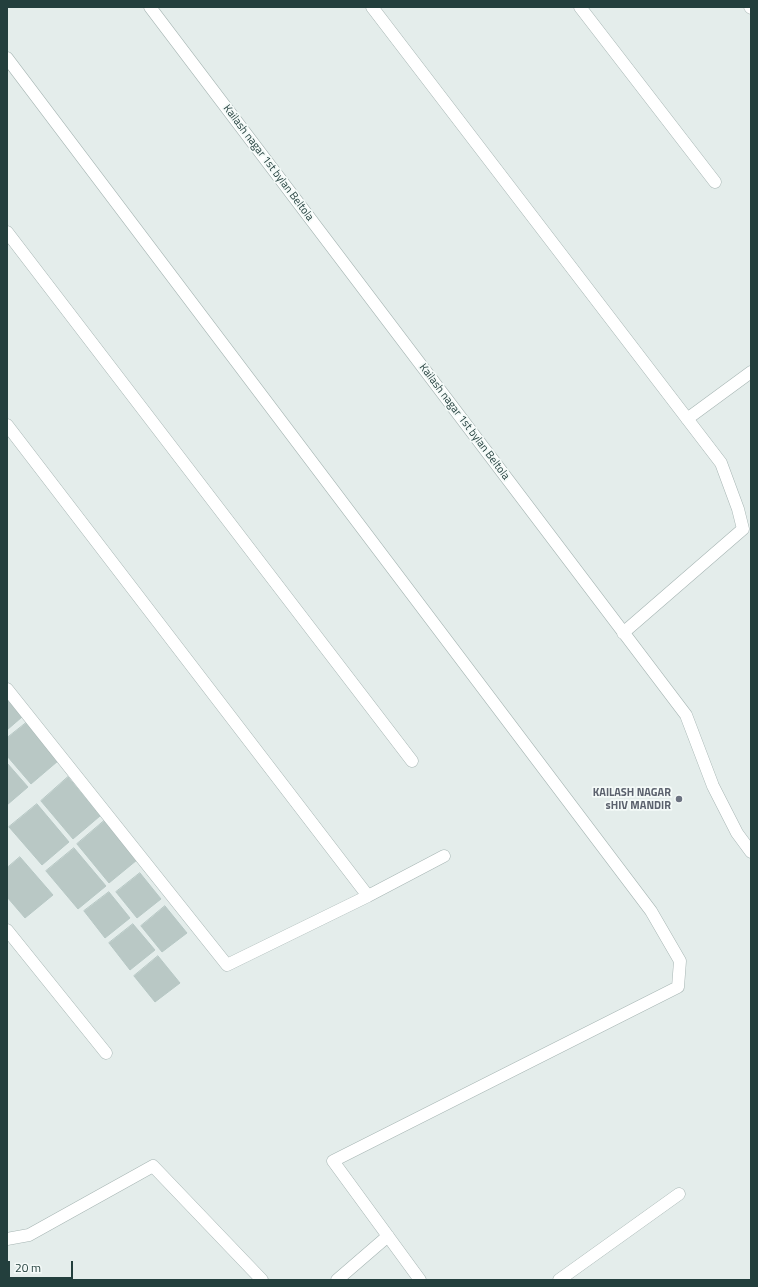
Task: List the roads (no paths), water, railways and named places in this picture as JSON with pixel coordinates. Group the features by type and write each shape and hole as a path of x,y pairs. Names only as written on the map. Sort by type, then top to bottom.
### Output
{"street":[{"name":"Kailash nagar 1st bylan Beltola","path":"150,7 686,715 713,786 737,833 751,852"},
{"path":"372,7 721,463 738,509 743,529 623,633"},
{"path":"580,7 715,182"},
{"path":"7,58 651,911 680,961 678,986 333,1161 420,1280"},
{"path":"7,232 412,762"},
{"path":"687,419 751,372"},
{"path":"7,425 368,896"},
{"path":"7,689 227,965 368,896 444,856"},
{"path":"7,930 106,1053"},
{"path":"7,1240 29,1235 153,1166 262,1280"},
{"path":"559,1280 679,1194"},
{"path":"337,1280 388,1236"}],"place":[{"name":"KAILASH NAGAR sHIV MANDIR","path":"679,799"}]}
